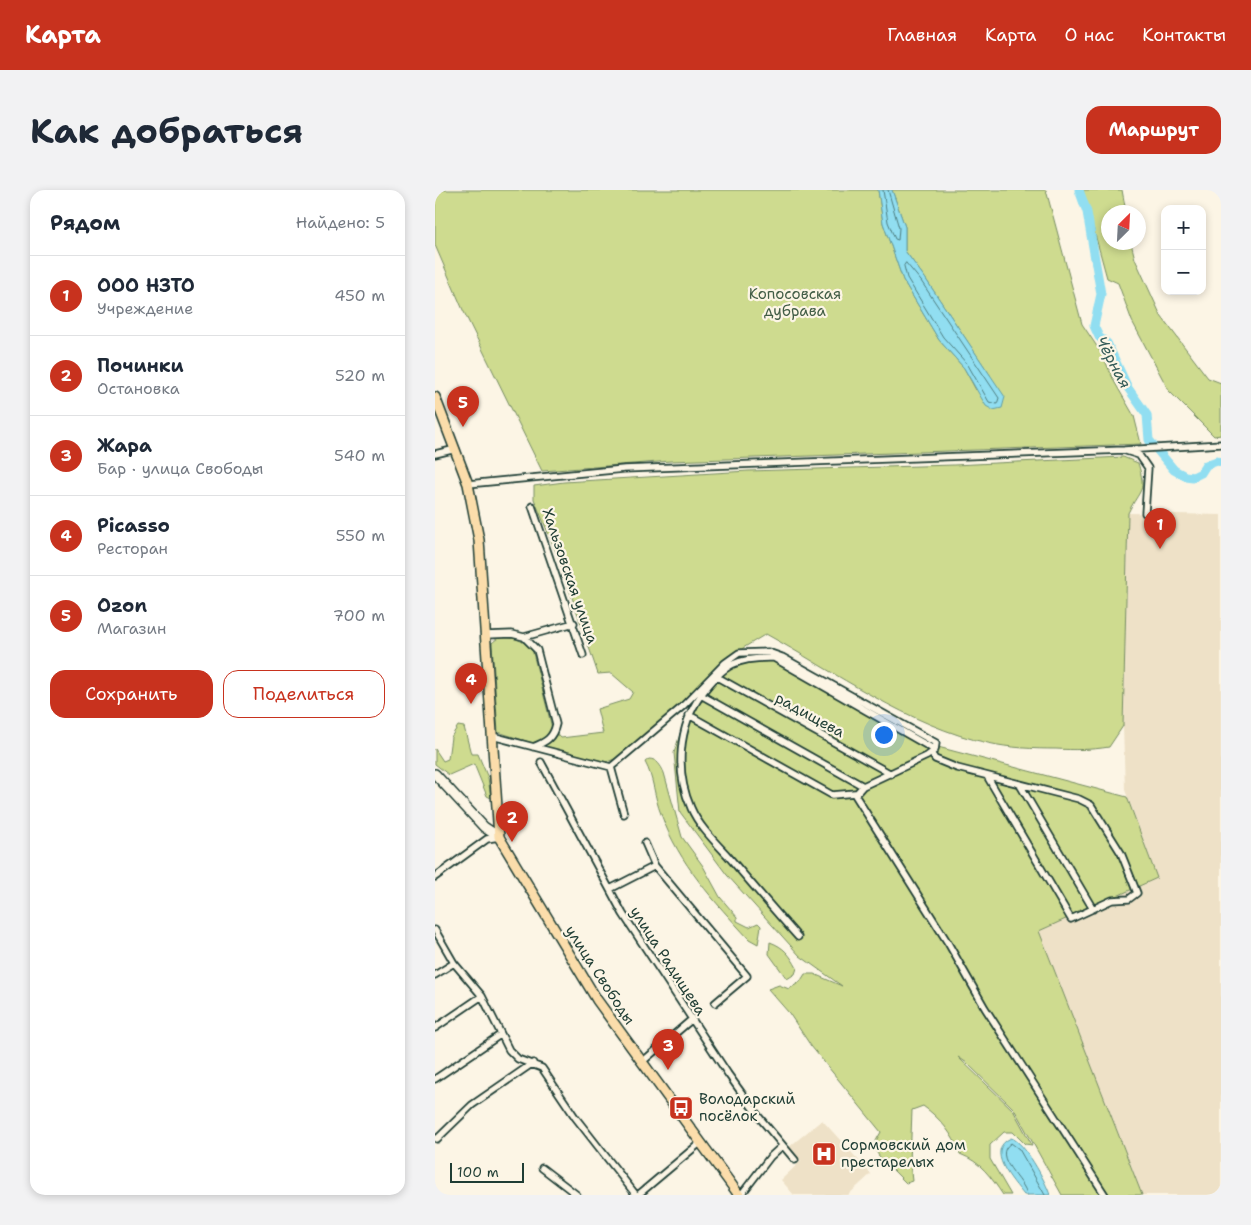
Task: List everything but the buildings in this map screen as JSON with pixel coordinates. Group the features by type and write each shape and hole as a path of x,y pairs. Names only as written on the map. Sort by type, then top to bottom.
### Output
{"main road":[{"path":"435,397 438,412 456,449 469,484 479,540 499,837"},
{"name":"улица Свободы","path":"499,837 597,1000 700,1143 740,1195"}],"street":[{"path":"469,484 623,469 1124,450 1221,444"},
{"path":"435,454 456,449"},
{"path":"1124,450 1139,455 1149,468 1145,513"},
{"name":"Хальзовская улица","path":"532,506 574,623 583,655"},
{"path":"486,635 512,634 524,637 574,623"},
{"path":"524,637 537,650 556,724 553,734 546,742 533,747"},
{"path":"611,767 675,713 725,663 739,653 769,652 782,656 936,743 933,752 935,760 987,776 1079,799 1091,805 1121,853 1137,893 1129,899 1112,900 1071,919 987,776"},
{"path":"798,937 712,838 691,808 682,777 681,748 684,729 689,715 701,695 717,676 733,662 750,657 774,658 933,752"},
{"name":"радищева","path":"717,676 891,774"},
{"path":"701,695 863,786"},
{"path":"689,715 833,795 855,793 863,786 933,752"},
{"path":"492,736 611,767"},
{"name":"улица Радищева","path":"541,762 623,914 691,1020 733,1081 782,1146 795,1160"},
{"path":"611,767 624,814"},
{"path":"435,774 484,827 499,837"},
{"path":"1021,785 1093,909"},
{"path":"855,793 948,943 985,1008 1105,1195"},
{"path":"435,877 487,839 499,837"},
{"path":"645,843 655,866 747,976 715,1003"},
{"path":"610,889 655,866"},
{"path":"435,930 454,963 482,996 509,1050 518,1059 533,1063 541,1068 575,1117 637,1195 700,1143"},
{"path":"435,975 454,963"},
{"path":"435,1028 482,996"},
{"path":"642,1062 691,1020"},
{"path":"435,1079 500,1035"},
{"path":"518,1059 520,1072"},
{"path":"436,1139 472,1105 533,1063"},
{"path":"740,1195 770,1156 782,1146"},
{"path":"542,1168 577,1195"}],"shaded area":[{"path":"1128,513 1221,515 1221,1195 1142,1195 1039,931 1157,878 1125,790 1123,726"},
{"name":"Сормовский дом престарелых","path":"822,1120 871,1174 848,1195 794,1195 781,1180 801,1161 789,1147"}],"green space":[{"name":"Копосовская дубрава","path":"435,190 878,190 883,223 903,280 939,340 964,368 976,390 990,375 905,251 905,227 892,190 1046,190 1082,324 1102,354 1115,383 1134,416 1141,444 671,461 542,471 463,310 435,245"},
{"path":"1083,190 1122,190 1125,205 1101,205 1101,250 1133,250 1161,316 1208,378 1221,383 1221,435 1214,436 1169,391 1132,321 1118,283 1107,278"},
{"path":"1123,457 1138,463 1142,485 1128,513 1123,726 1109,747 1076,750 1022,748 996,745 959,735 930,724 873,696 766,634 725,659 672,711 617,758 607,762 548,748 498,732 492,643 499,637 517,639 532,649 552,728 561,738 603,733 597,709 629,699 633,692 611,673 598,674 559,559 534,499 534,486 564,482 748,471 954,465"},
{"path":"748,655 772,655 938,747 1127,797 1157,878 1039,931 1142,1195 1062,1195 1014,1109 967,1063 958,1057 1013,1110 1032,1145 1025,1144 1013,1132 1004,1132 990,1145 990,1159 1011,1195 1003,1195 990,1176 980,1166 960,1154 954,1140 945,1127 923,1106 912,1110 910,1163 912,1181 906,1183 879,1156 873,1146 881,1132 811,1046 789,1013 768,989 779,985 789,989 800,982 805,974 814,974 842,986 800,956 727,875 680,812 674,753 689,706 712,676 729,663"},
{"path":"458,726 464,727 471,754 478,754 488,778 491,798 487,796 474,764 449,775 435,764 435,749 443,761 448,759 451,737"},
{"path":"649,759 660,765 663,770 682,837 703,866 720,897 737,917 737,921 749,927 758,923 761,926 758,944 749,939 711,896 677,849 659,808 645,762"},
{"path":"770,942 786,952 797,968 795,974 787,979 769,954"}],"water":[{"path":"878,190 892,190 905,227 905,251 1005,397 1002,408 993,410 986,406 964,368 939,340 903,280 883,223"},
{"path":"1011,1138 1022,1146 1028,1154 1050,1195 1024,1195 1008,1174 1000,1158 1000,1150 1003,1143"}],"waterway":[{"name":"Чёрная","path":"1079,190 1087,212 1101,294 1094,326 1099,337 1107,343 1128,388 1147,415 1149,440 1174,470 1185,476 1193,477 1201,473 1206,465 1217,461 1221,462"}],"place":[{"name":"Ozon","path":"463,427"},
{"name":"ООО НЗТО","path":"1160,549"},
{"name":"Picasso","path":"471,704"},
{"name":"Починки","path":"512,842"},
{"name":"Жара","path":"668,1070"},
{"name":"Володарский посёлок","path":"681,1108"},
{"name":"Сормовский дом престарелых","path":"824,1154"}]}
